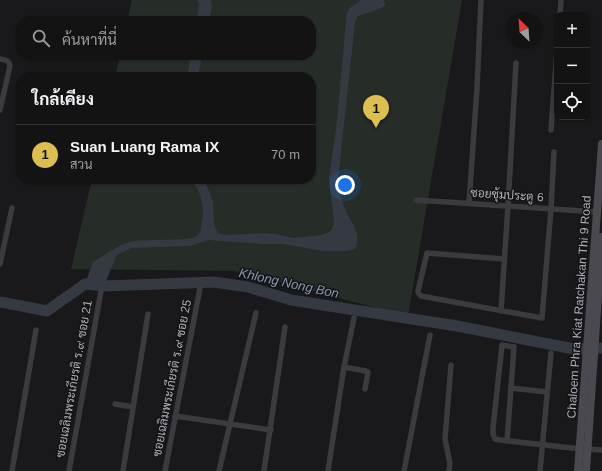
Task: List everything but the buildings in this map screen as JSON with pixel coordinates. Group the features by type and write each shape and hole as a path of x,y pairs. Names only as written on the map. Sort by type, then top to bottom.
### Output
{"main road":[{"name":"Chaloem Phra Kiat Ratchakan Thi 9 Road","path":"591,354 588,341 602,144"},
{"name":"Chaloem Phra Kiat Ratchakan Thi 9 Road","path":"586,471 584,449 591,354 600,293 602,237"},
{"name":"Chaloem Phra Kiat Ratchakan Thi 9 Road","path":"578,471 584,449"}],"street":[{"path":"469,203 481,0"},
{"path":"560,12 561,0"},
{"path":"0,59 10,62 3,86 0,109"},
{"path":"501,311 516,63"},
{"path":"551,130 554,84"},
{"path":"504,259 427,253 418,294 421,296 540,319 543,316 554,152"},
{"name":"ซอยซุ้มประตู 6","path":"416,200 597,212"},
{"path":"0,264 12,208"},
{"name":"ซอยเฉลิมพระเกียรติ ร.๙ ซอย 25","path":"165,471 200,288"},
{"name":"ซอยเฉลิมพระเกียรติ ร.๙ ซอย 21","path":"69,471 101,291"},
{"path":"219,471 256,313"},
{"path":"123,471 148,314"},
{"path":"328,471 344,366 354,318"},
{"path":"264,471 285,327"},
{"path":"12,471 36,330"},
{"path":"404,471 430,335"},
{"path":"507,441 514,347 502,345 493,428 495,439 507,441 542,445 602,450"},
{"path":"540,471 551,353"},
{"path":"344,366 368,372 366,389"},
{"path":"449,471 450,464 445,439 451,366"},
{"path":"511,388 548,392"},
{"path":"115,404 133,407"},
{"path":"175,416 271,430"}],"shaded area":[{"path":"132,0 462,0 408,316 234,271 71,269 91,184 316,184 316,72 116,72 119,60 316,60 316,16 128,16"},
{"path":"197,0 211,0 212,6 210,16 198,16 199,4"},
{"path":"360,0 384,0 385,5 380,9 358,16 355,22 338,180 343,203 357,233 357,243 355,249 347,251 323,251 283,244 208,240 191,246 131,248 117,255 104,286 85,284 93,262 121,245 137,241 186,239 197,236 201,230 203,205 195,184 206,184 213,201 214,225 218,233 225,235 264,233 293,238 322,235 332,230 334,222 329,179 337,121 346,16 350,7"},
{"path":"190,60 201,60 199,72 188,72"}],"waterway":[{"name":"Khlong Nong Bon","path":"0,302 47,311 85,284 104,286 214,282 248,287 291,300 457,326 574,349 602,348"}],"place":[{"name":"Suan Luang Rama IX","path":"376,128"}]}
